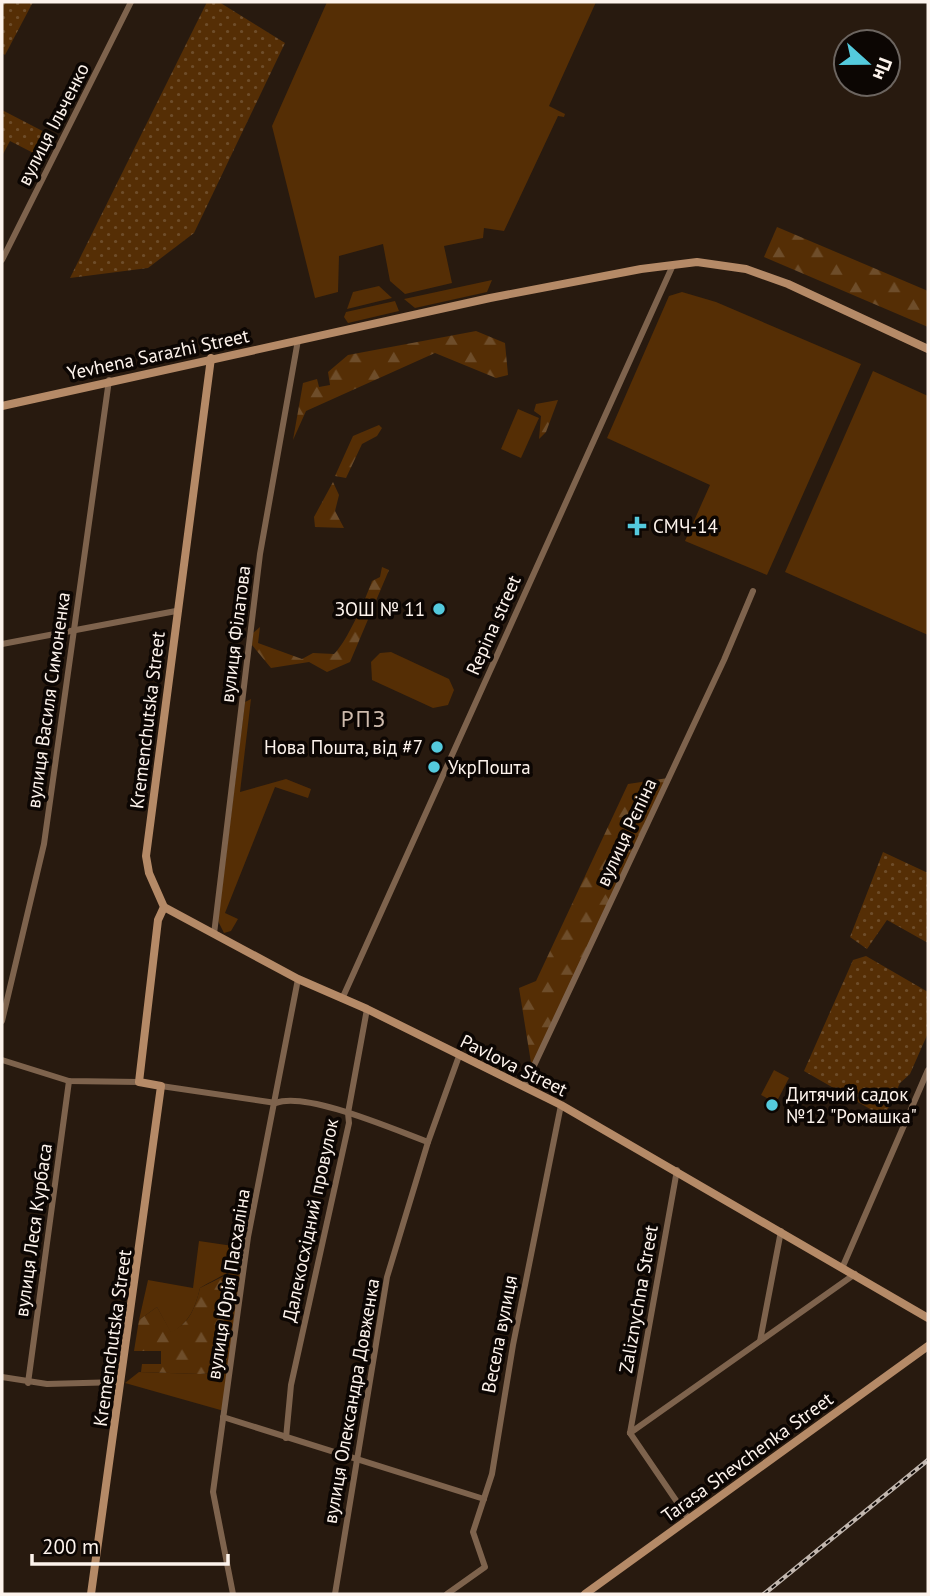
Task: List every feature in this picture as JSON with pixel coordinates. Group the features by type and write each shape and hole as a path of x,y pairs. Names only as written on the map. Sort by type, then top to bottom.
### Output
{"street":[{"name":"вулиця Ільченко","path":"2,260 131,2"},
{"name":"Yevhena Sarazhi Street","path":"2,406 109,380 490,298 696,262 746,270 788,284 928,349"},
{"name":"Repina street","path":"342,999 673,265"},
{"name":"вулиця Філатова","path":"214,934 260,554 298,340"},
{"name":"Kremenchutska Street","path":"164,907 149,873 146,856 211,358"},
{"name":"вулиця Василя Симоненка","path":"2,1021 44,844 109,380"},
{"name":"вулиця Рєпіна","path":"524,1087 724,660 753,591"},
{"path":"2,644 176,611"},
{"name":"Pavlova Street","path":"164,907 298,979 367,1009 561,1105 843,1266 928,1318"},
{"path":"139,1082 158,920 164,907"},
{"name":"вулиця Юрія Пасхаліна","path":"233,1594 213,1492 248,1237 298,979"},
{"name":"Далекосхідний провулок","path":"286,1438 291,1385 349,1123 348,1113 367,1009"},
{"name":"вулиця Олександра Довженка","path":"335,1594 385,1288 428,1142 459,1056"},
{"path":"2,1060 69,1081 139,1082 276,1103 288,1098 348,1113 428,1142"},
{"path":"843,1266 928,1070"},
{"name":"вулиця Леся Курбаса","path":"28,1383 69,1081"},
{"name":"Kremenchutska Street","path":"91,1594 161,1086"},
{"name":"Весела вулиця","path":"447,1594 485,1567 473,1532 492,1474 513,1345 561,1105"},
{"name":"Zaliznychna Street","path":"631,1433 677,1170"},
{"path":"760,1341 781,1231"},
{"path":"688,1518 631,1433 855,1274"},
{"name":"Tarasa Shevchenka Street","path":"585,1594 928,1346"},
{"path":"2,1377 28,1383 120,1382"},
{"path":"223,1417 484,1499"}],"green space":[{"path":"2,2 33,2 5,55 2,53"},
{"path":"207,2 219,2 285,43 194,233 148,268 70,278"},
{"path":"327,2 596,2 549,106 565,114 564,117 558,116 504,231 484,228 483,238 444,246 452,283 405,294 390,281 383,244 339,256 338,292 315,298 272,126"},
{"path":"2,110 56,138 45,159 10,141 2,156"},
{"path":"777,227 928,291 928,327 764,257"},
{"path":"492,280 487,292 415,308 404,299"},
{"path":"379,286 392,298 347,309 353,292"},
{"path":"682,292 716,302 861,364 767,575 685,541 710,485 607,438 669,296"},
{"path":"395,301 399,311 348,323 344,317 346,312"},
{"path":"476,331 505,343 508,375 496,378 435,353 306,411 293,440 303,383 317,379 319,387 330,385 328,372 348,355"},
{"path":"873,371 928,396 928,635 785,572"},
{"path":"558,400 546,432 539,439 541,416 534,411 536,404"},
{"path":"518,409 539,418 521,458 501,449"},
{"path":"379,425 382,428 377,436 362,444 346,478 335,476 353,436"},
{"path":"333,482 339,495 335,511 344,528 315,527 314,517"},
{"path":"382,567 389,570 350,662 327,672 309,662 271,668 252,645 253,633 260,627 258,643 302,659 313,653 334,654 350,630 372,581 380,577"},
{"path":"391,652 449,679 454,690 448,705 433,708 372,680 371,662 380,653"},
{"path":"251,699 240,792 286,779 311,789 308,798 275,787 225,913 238,919 231,931 224,933 218,921 245,702"},
{"path":"668,778 532,1069 519,988 536,981 628,784"},
{"path":"883,852 928,873 928,943 887,920 867,949 850,937"},
{"path":"866,956 928,992 928,1033 910,1074 900,1083 884,1117 804,1071 853,960"},
{"path":"774,1070 789,1078 776,1103 761,1095"},
{"path":"243,1203 247,1204 248,1247 240,1263 200,1288 191,1314 171,1333 157,1307 139,1320 148,1280 193,1288 199,1241 233,1246"},
{"path":"246,1257 230,1371 200,1374 141,1372 142,1364 161,1364 161,1351 134,1351 139,1320 157,1307 171,1332 191,1314 200,1288 228,1274"},
{"path":"230,1371 224,1411 125,1383 139,1372 200,1374"}],"railway":[{"path":"764,1594 928,1460"}],"place":[{"name":"СМЧ-14","path":"637,526"},
{"name":"ЗОШ № 11","path":"439,609"},
{"name":"Нова Пошта, від #7","path":"437,747"},
{"name":"УкрПошта","path":"434,767"},
{"name":"Дитячий садок №12 \"Ромашка\"","path":"772,1105"}],"district":[{"name":"РПЗ","path":"364,718"}]}
